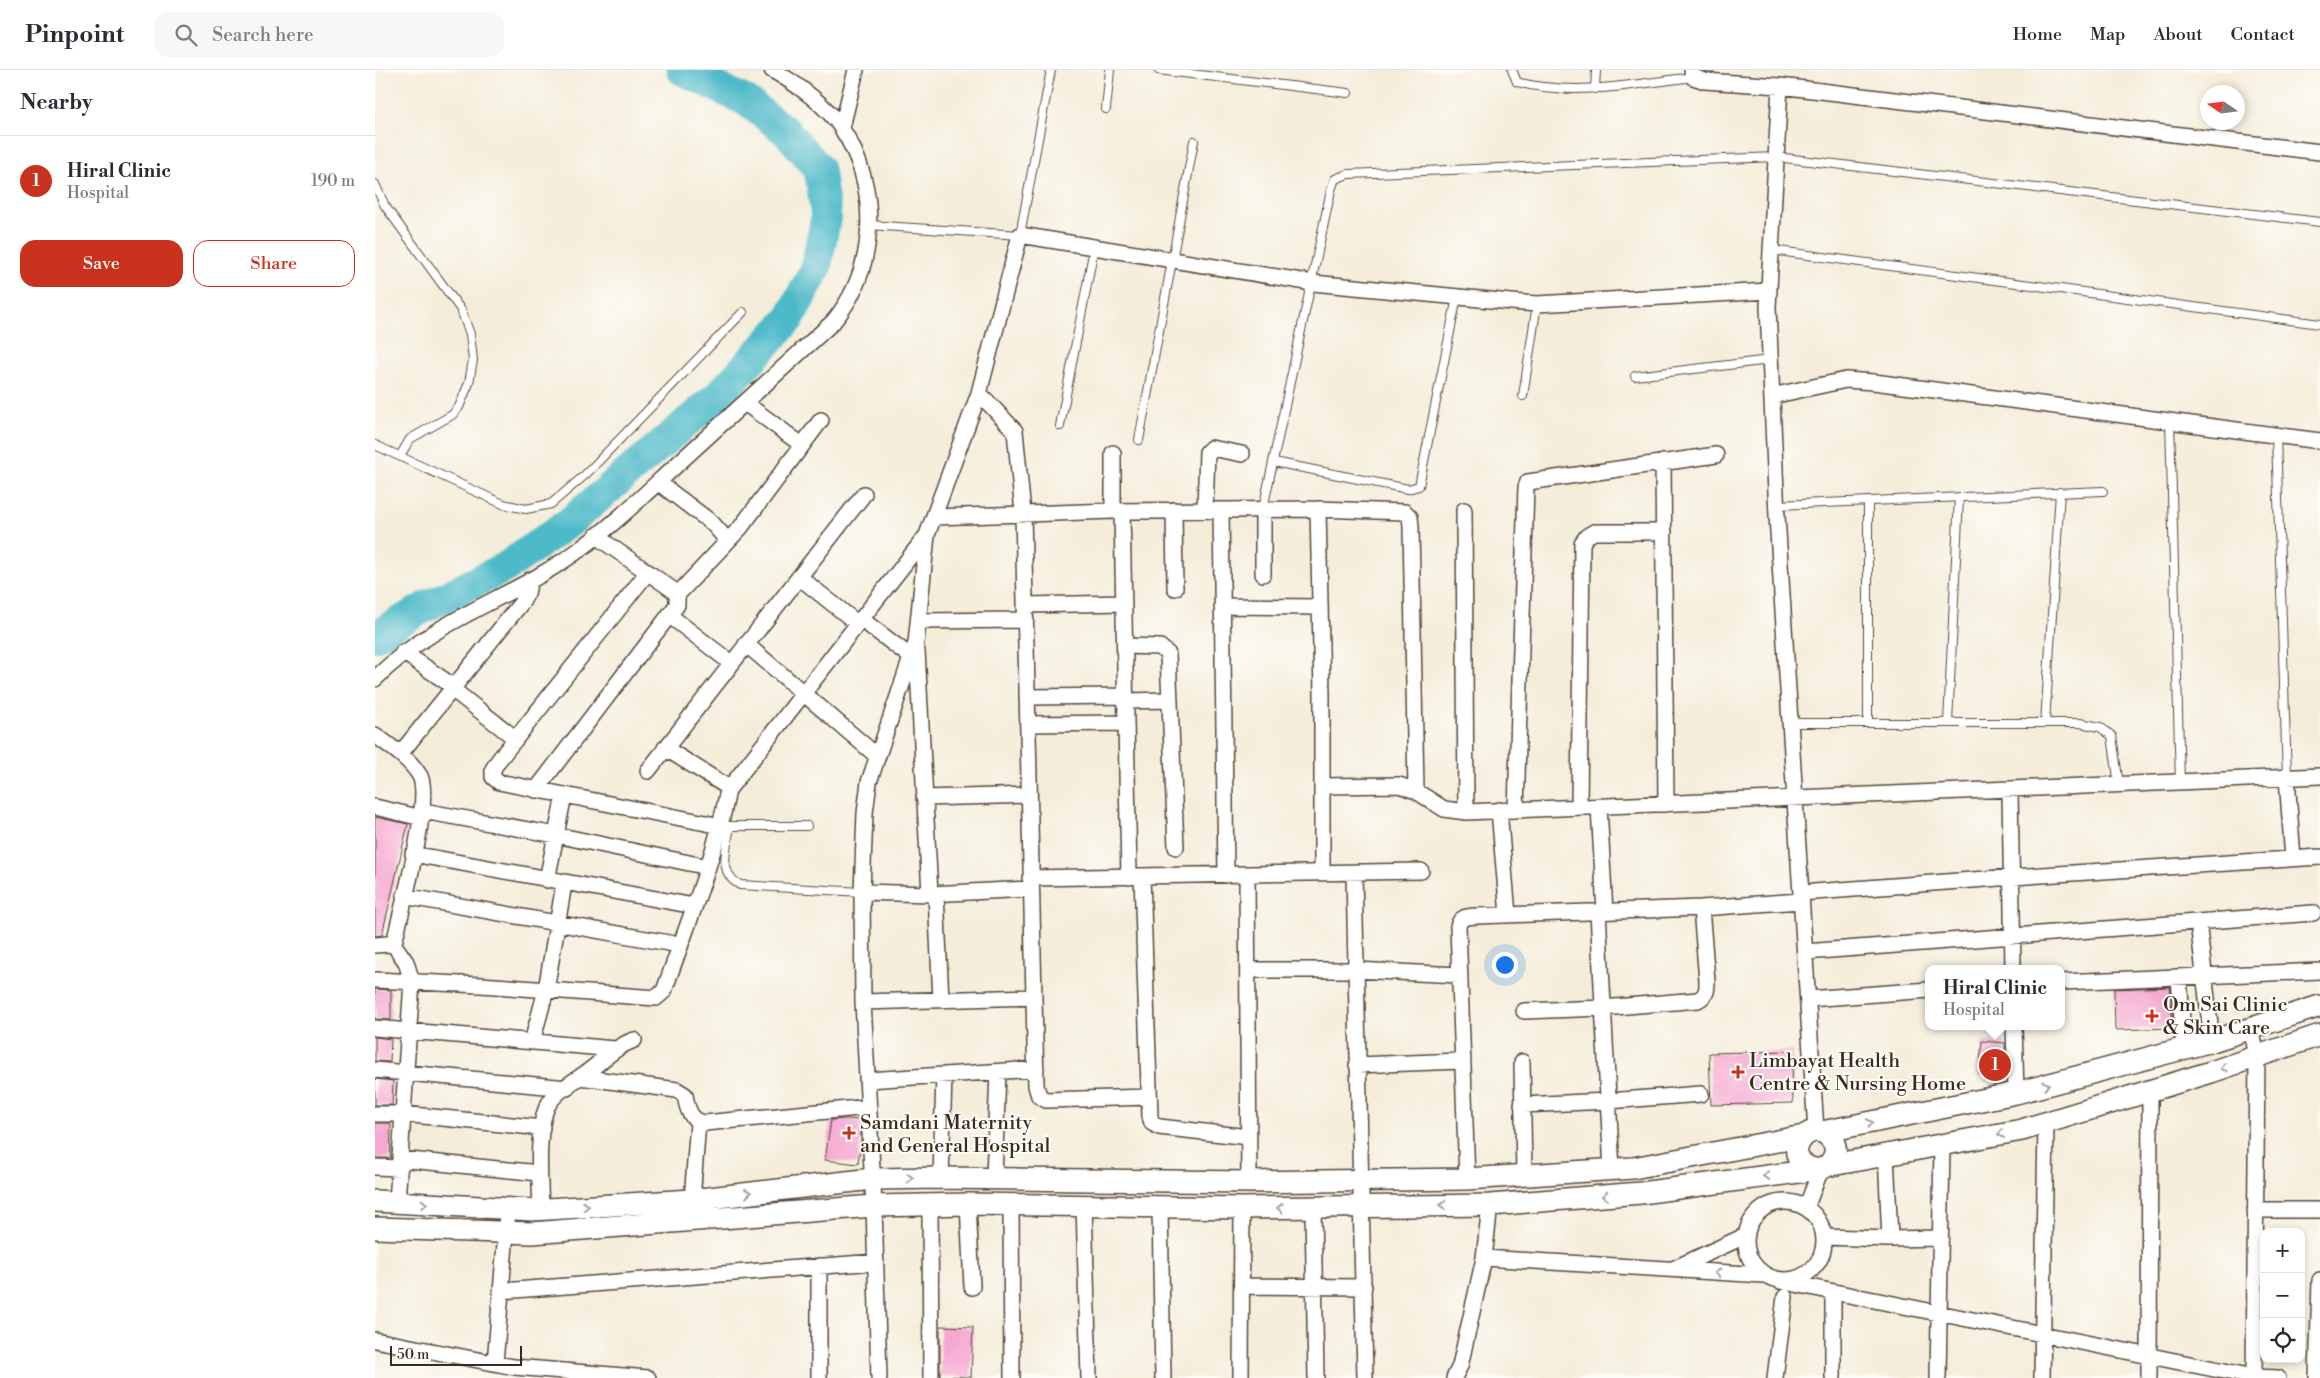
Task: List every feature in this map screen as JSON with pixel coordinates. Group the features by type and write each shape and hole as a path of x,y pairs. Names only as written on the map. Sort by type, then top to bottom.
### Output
{"main road":[{"path":"375,1201 508,1209 541,1209 692,1200 872,1179 994,1178 1249,1182 1467,1179 1633,1168 2016,1093 2212,1041 2320,1006"},
{"path":"375,1228 532,1233 874,1206 968,1204 1313,1208 1490,1205 1641,1193 1821,1168 2022,1130 2150,1091 2320,1035"},
{"path":"1814,1133 1832,1139 1835,1151 1831,1162 1821,1168 1803,1164 1799,1159 1797,1146 1814,1133"}],"street":[{"path":"375,679 403,652 444,626 530,580 579,550 620,519 833,322 847,304 861,276 868,243 869,199 860,163 842,128 817,102 772,70"},
{"path":"842,128 857,70"},
{"path":"1693,73 1705,82 1780,86 2320,152"},
{"path":"1780,86 1769,291 1770,360 1814,1133"},
{"path":"879,1378 874,1206 863,1002 862,892 865,813 869,782 914,650 920,621 927,535 979,393 1020,235 1313,283 1537,304 1769,291"},
{"path":"1772,396 1846,380 2320,441"},
{"path":"979,393 1015,431 1023,513 1030,884 1036,1069 1039,1096 1046,1100 1149,1097"},
{"path":"745,403 802,445"},
{"path":"536,790 677,605 677,595 741,527 821,420"},
{"path":"1226,875 1222,606 1207,452 1211,448 1216,447 1242,454"},
{"path":"1113,453 1124,603 1126,723 1149,1117 1152,1123 1159,1127 1249,1137"},
{"path":"1517,810 1526,487 1528,482 1715,454"},
{"path":"1663,462 1666,804"},
{"path":"659,483 712,523 728,541"},
{"path":"648,770 864,494"},
{"path":"1318,509 1322,873"},
{"path":"934,517 1174,510 1401,510 1410,516 1416,791"},
{"path":"1174,510 1175,588"},
{"path":"1263,510 1263,574"},
{"path":"1464,510 1466,812"},
{"path":"1579,807 1582,543 1587,536 1594,532 1664,532"},
{"path":"375,980 655,998 664,991 708,867 725,826 728,790 802,692 927,535"},
{"path":"596,536 677,595"},
{"path":"647,572 498,761 493,769 493,777 499,782 536,790 725,826"},
{"path":"799,577 859,621 914,650"},
{"path":"399,754 521,602 527,593 530,580"},
{"path":"920,621 1124,603"},
{"path":"1222,606 1320,607"},
{"path":"669,615 731,663"},
{"path":"746,644 877,756"},
{"path":"1125,646 1160,647 1168,654 1176,848"},
{"path":"914,650 941,1000"},
{"path":"403,652 453,688 516,739"},
{"path":"1027,697 1170,700"},
{"path":"1028,724 1126,723"},
{"path":"375,735 413,765 421,779 424,792 422,814 392,942 406,962 412,982 397,1202"},
{"path":"665,748 726,786 728,790"},
{"path":"1322,786 1399,785 1416,791 1444,809 1466,812 2011,791 2320,776"},
{"path":"2287,778 2293,859"},
{"path":"2011,791 2013,965"},
{"path":"547,880 565,795"},
{"path":"925,798 1029,796"},
{"path":"375,807 556,835 708,867"},
{"path":"1599,807 1603,1008 1612,1170"},
{"path":"1499,810 1508,915"},
{"path":"413,854 564,884 694,906"},
{"path":"1467,1179 1461,1061 1458,926 1460,920 1464,917 1701,908 2012,877 2320,857"},
{"path":"862,892 933,894 1135,876 1421,871"},
{"path":"1354,873 1360,1180 1363,1206 1365,1378"},
{"path":"1247,875 1249,1182"},
{"path":"532,1042 546,990 564,884"},
{"path":"404,896 680,945"},
{"path":"1524,1011 1603,1008 1698,1000 1703,997 1707,990 1701,908"},
{"path":"1805,952 2313,913"},
{"path":"2198,922 2212,1041"},
{"path":"375,945 392,942"},
{"path":"1248,970 1355,970 1459,975"},
{"path":"2065,982 2320,971"},
{"path":"2179,977 2184,1048"},
{"path":"1807,999 1925,990"},
{"path":"863,1002 1034,997"},
{"path":"375,1028 615,1049"},
{"path":"2251,1028 2257,1056 2254,1378"},
{"path":"2014,1030 2016,1093"},
{"path":"541,1209 539,1173 542,1128 547,1107 555,1096 615,1049 634,1040"},
{"path":"1357,1065 1461,1061"},
{"path":"1522,1062 1524,1176"},
{"path":"868,1080 1036,1069"},
{"path":"375,1070 406,1071 567,1088"},
{"path":"994,1178 998,1072"},
{"path":"941,1178 944,1075"},
{"path":"580,1077 677,1090 685,1094 691,1117 698,1122 869,1108"},
{"path":"2149,1378 2150,1091"},
{"path":"1522,1105 1701,1094"},
{"path":"375,1114 403,1114 542,1128"},
{"path":"692,1200 698,1122"},
{"path":"2042,1378 2046,1123"},
{"path":"1938,1378 1942,1145"},
{"path":"1886,1155 1890,1239"},
{"path":"375,1167 400,1164 539,1173"},
{"path":"1806,1208 1821,1168"},
{"path":"1764,1275 1751,1263 1746,1246 1748,1228 1757,1213 1772,1204 1789,1202 1806,1208 1819,1220 1824,1237 1822,1254 1813,1269 1798,1279 1781,1281"},
{"path":"930,1204 931,1378"},
{"path":"968,1204 972,1287"},
{"path":"1011,1205 1012,1378"},
{"path":"1084,1205 1089,1378"},
{"path":"1454,1378 1460,1366 1484,1258 1490,1205"},
{"path":"1161,1207 1163,1378"},
{"path":"1241,1378 1242,1208"},
{"path":"1313,1208 1316,1378"},
{"path":"495,1363 508,1209"},
{"path":"2255,1210 2320,1210"},
{"path":"1671,1270 1747,1235"},
{"path":"1824,1237 1940,1238"},
{"path":"1484,1258 1764,1275 1781,1281 1833,1293 1938,1312 2254,1378 2278,1378"},
{"path":"501,1291 876,1262"},
{"path":"819,1266 819,1378"},
{"path":"2317,1378 2320,1280"},
{"path":"1242,1286 1364,1287"},
{"path":"1833,1293 1833,1378"},
{"path":"1775,1378 1785,1297"},
{"path":"375,1340 495,1363 526,1373 648,1378"}],"lane":[{"path":"868,225 1020,235 1051,70"},
{"path":"1106,109 1110,70"},
{"path":"1158,70 1348,93"},
{"path":"1512,70 1517,82 1536,87 1595,88 1693,73"},
{"path":"1595,88 1596,70"},
{"path":"1139,440 1173,261 1193,141"},
{"path":"1263,510 1313,283 1331,190 1335,180 1349,174 1776,157 2320,222"},
{"path":"375,184 385,206 461,310 470,334 473,360 469,383 459,407 452,415 410,438 400,456"},
{"path":"1060,426 1094,248"},
{"path":"1771,250 2320,324"},
{"path":"1274,462 1408,489 1419,486 1457,297"},
{"path":"1523,396 1537,304"},
{"path":"375,445 503,504 526,509 551,504 585,475 743,312"},
{"path":"1635,376 1770,360"},
{"path":"2170,421 2180,782"},
{"path":"2276,435 2287,778"},
{"path":"1777,505 2103,490"},
{"path":"2045,723 2060,492"},
{"path":"1948,723 1959,497"},
{"path":"1868,501 1868,723"},
{"path":"1790,723 2079,723 2100,727 2112,736 2119,785"},
{"path":"807,826 725,826 725,866 727,874 732,881 740,885 862,892"}],"building":[{"path":"375,817 408,824 382,935 375,936"},
{"path":"2170,987 2173,1028 2115,1030 2114,989"},
{"path":"375,989 391,990 391,1020 375,1019"},
{"path":"375,1037 391,1039 390,1062 375,1061"},
{"path":"1982,1041 2005,1043 2005,1076 1979,1074"},
{"path":"1792,1051 1793,1103 1711,1105 1709,1053"},
{"path":"375,1079 393,1081 392,1105 375,1105"},
{"path":"831,1120 860,1120 861,1140 858,1164 825,1160"},
{"path":"375,1123 391,1123 390,1158 375,1158"},
{"path":"940,1326 973,1327 971,1377 940,1376"}],"waterway":[{"path":"375,636 427,606 506,567 571,521 720,394 789,319 816,268 826,217 819,169 787,132 746,101 682,70"}],"place":[{"name":"Om Sai Clinic & Skin Care","path":"2152,1016"},
{"name":"Hiral Clinic","path":"1995,1065"},
{"name":"Limbayat Health Centre & Nursing Home","path":"1738,1072"},
{"name":"Samdani Maternity and General Hospital","path":"849,1133"}]}
